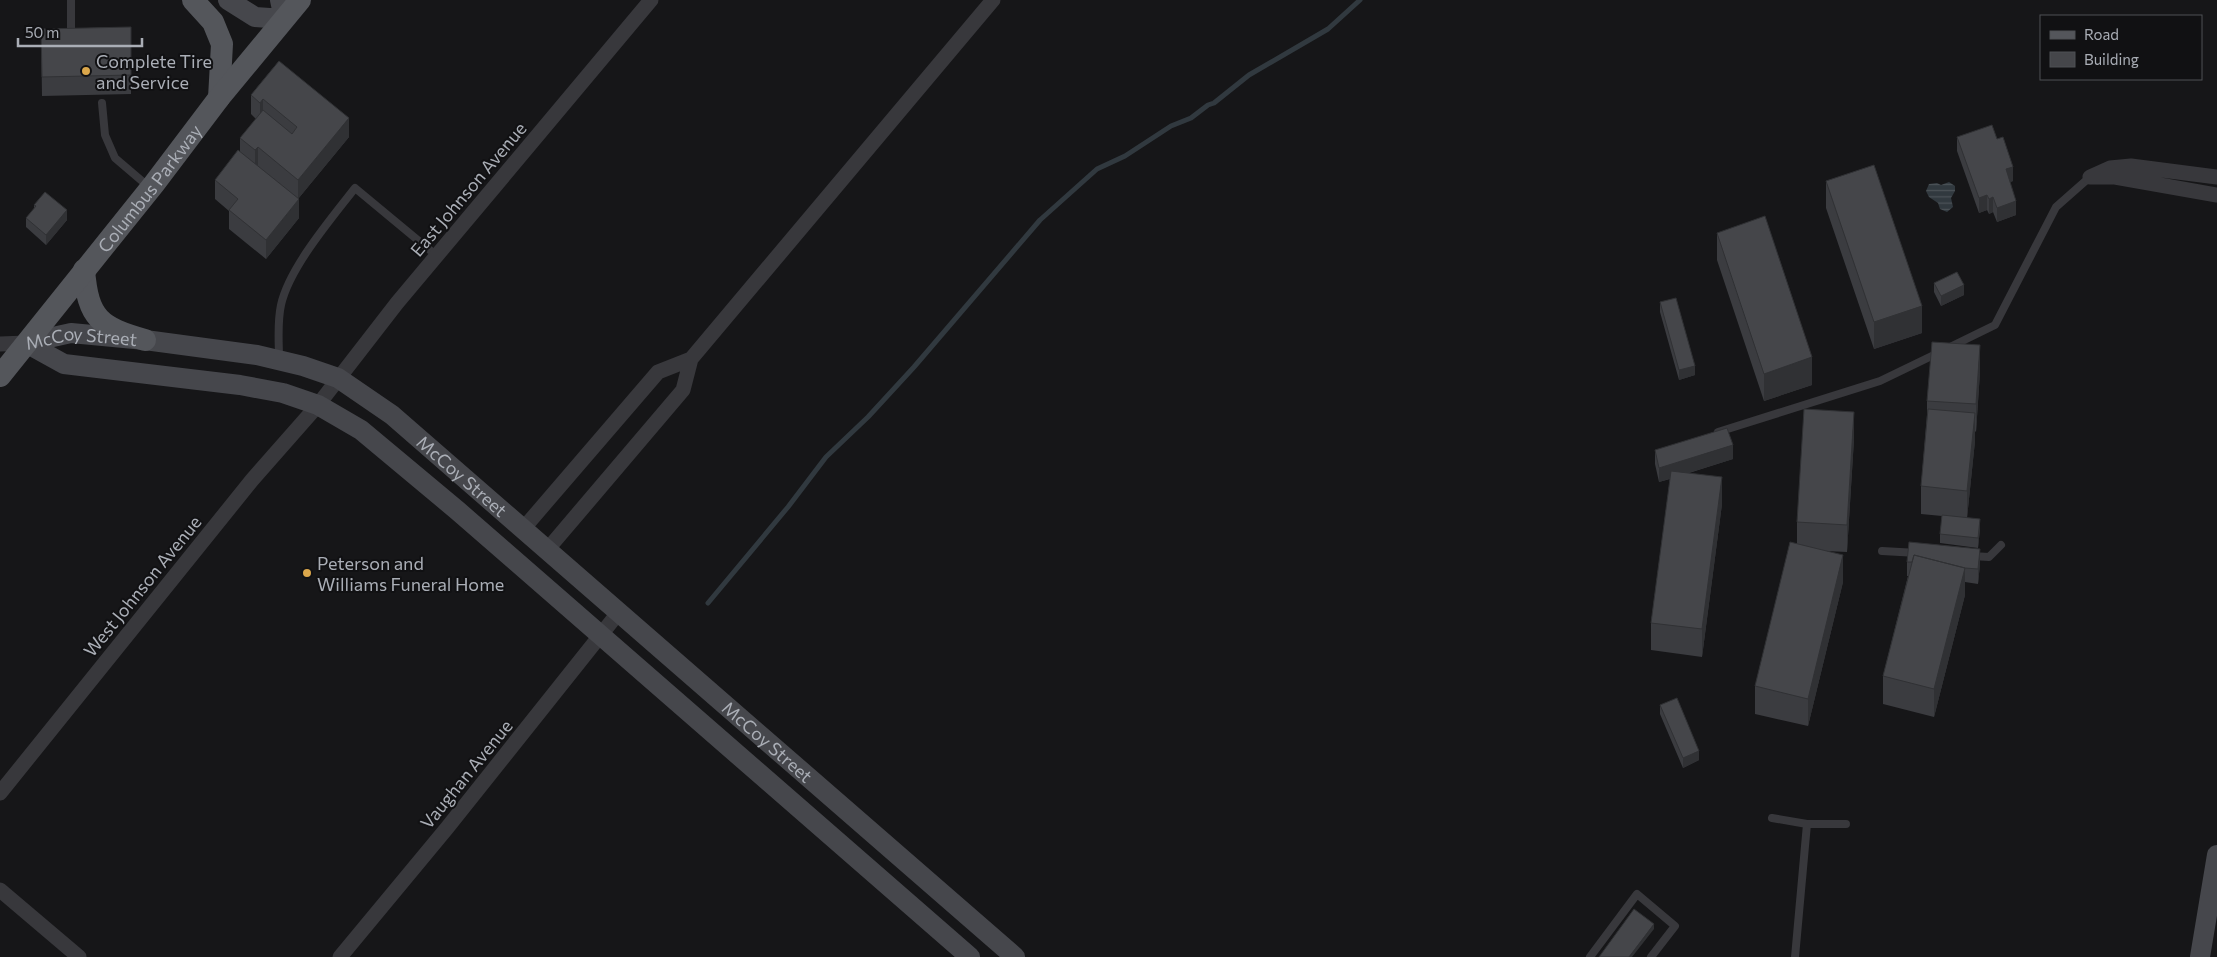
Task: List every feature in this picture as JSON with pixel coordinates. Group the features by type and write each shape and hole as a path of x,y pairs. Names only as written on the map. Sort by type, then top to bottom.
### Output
{"main road":[{"path":"193,0 213,22 222,44 219,98"},
{"name":"Columbus Parkway","path":"0,376 150,188 219,98 282,10 300,0"},
{"path":"84,270 86,291 91,306 102,322 116,332 145,340"}],"street":[{"path":"228,0 255,17 282,10"},
{"name":"East Johnson Avenue","path":"318,405 437,256 651,0"},
{"path":"547,550 683,390 691,358 993,0"},
{"path":"2090,177 2110,168 2131,166 2217,177"},
{"path":"2090,177 2115,177 2217,195"},
{"name":"McCoy Street","path":"26,343 71,333 145,340 279,359 338,378 392,415 1015,957"},
{"path":"0,344 26,343"},
{"name":"McCoy Street","path":"26,343 64,364 240,386 283,394 318,405 361,430 970,957"},
{"path":"522,529 658,372 691,358"},
{"name":"West Johnson Avenue","path":"0,793 252,480 318,405"},
{"name":"Vaughan Avenue","path":"340,957 453,820 619,612"},
{"path":"2200,957 2217,855"},
{"path":"0,890 79,957"}],"lane":[{"path":"71,0 71,36"},
{"path":"102,104 105,135 115,158 150,188"},
{"path":"1707,436 1880,381 1995,325 2056,206 2090,177"},
{"path":"279,359 281,305 294,274 314,241 354,188 437,256"},
{"path":"1960,555 1989,557 2002,545"},
{"path":"1882,551 1931,554"},
{"path":"1772,818 1807,824 1846,824"},
{"path":"1794,957 1807,824"},
{"path":"1590,957 1637,894 1675,926 1651,957"}],"shaded area":[{"path":"1949,182 1955,186 1955,191 1951,198 1953,207 1947,212 1940,209 1938,203 1929,197 1926,191 1929,184 1937,183 1941,185"}],"building":[{"name":"Complete Tire and Service","path":"131,27 131,75 42,77 41,29"},
{"path":"279,61 349,118 298,180 258,147 255,150 240,138 263,110 292,134 297,127 263,99 260,103 251,95"},
{"path":"1992,125 1997,139 2003,137 2013,167 2006,169 2016,201 1997,208 1993,197 1989,199 1987,195 1979,198 1957,137"},
{"path":"238,150 299,199 266,240 229,210 238,199 215,180"},
{"path":"1874,165 1922,306 1874,322 1826,181"},
{"path":"45,192 67,210 46,235 26,218"},
{"path":"1765,216 1812,357 1764,374 1717,233"},
{"path":"1957,272 1964,285 1941,296 1934,283"},
{"path":"1676,298 1695,366 1679,370 1660,302"},
{"path":"1932,342 1980,345 1976,404 1927,401"},
{"path":"1804,409 1854,412 1847,525 1797,522"},
{"path":"1928,409 1975,413 1967,491 1921,486"},
{"path":"1727,428 1733,445 1659,468 1655,450"},
{"path":"1671,471 1722,477 1702,629 1651,623"},
{"path":"1942,515 1980,519 1978,538 1940,534"},
{"path":"1790,542 1843,555 1808,699 1755,686"},
{"path":"1909,542 1980,549 1978,569 1965,568 1914,555 1912,562 1907,562"},
{"path":"1914,555 1965,568 1934,689 1883,676"},
{"path":"1677,698 1699,751 1683,758 1660,705"},
{"path":"1634,909 1654,924 1629,957 1599,957"}],"waterway":[{"path":"708,603 788,507 826,457 868,417 914,367 1040,220 1097,169 1125,156 1171,126 1191,118 1208,105 1214,103 1249,75 1328,29 1360,0"}],"place":[{"name":"Complete Tire and Service","path":"86,71"},
{"name":"Peterson and Williams Funeral Home","path":"307,573"}]}
